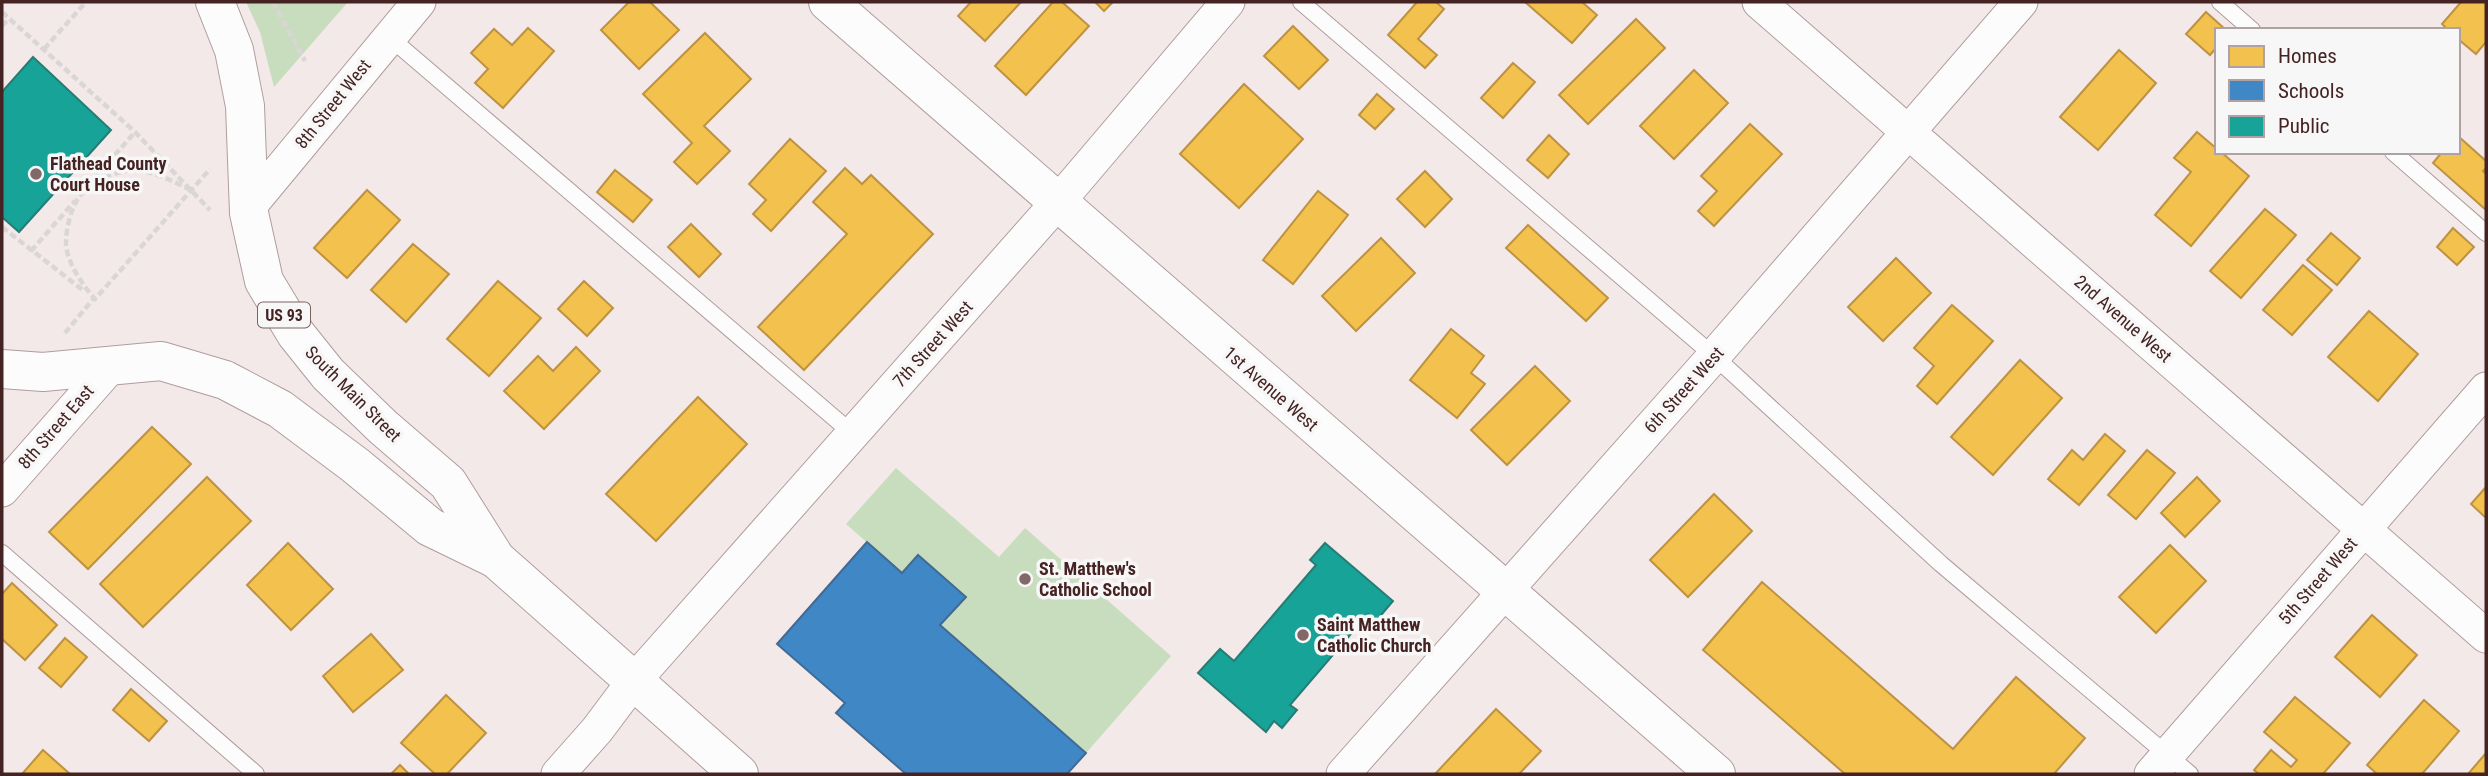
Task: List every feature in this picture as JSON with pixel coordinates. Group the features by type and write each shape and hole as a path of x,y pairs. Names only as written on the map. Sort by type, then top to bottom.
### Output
{"main road":[{"name":"South Main Street","path":"215,2 234,50 245,106 233,212 264,281 296,334 328,374 383,427 448,483 496,559 739,774"},
{"name":"1st Avenue West","path":"828,2 1716,774"},
{"name":"South Main Street","path":"2,369 43,372 161,361 225,380 280,410 355,465 430,527 496,559"}],"street":[{"name":"8th Street West","path":"233,212 419,2"},
{"name":"7th Street West","path":"558,774 597,730 633,682 1058,202 1228,2"},
{"name":"2nd Avenue West","path":"1759,2 2486,636"},
{"name":"6th Street West","path":"1343,774 1714,356 2021,2"},
{"name":"8th Street East","path":"2,489 111,366"},
{"name":"5th Street West","path":"2169,768 2364,529 2486,389"}],"lane":[{"path":"1301,2 1714,356 2169,768"},
{"path":"2220,2 2250,28"},
{"path":"388,36 853,434"},
{"path":"2395,154 2486,233"},
{"path":"2,553 256,774"}],"path":[{"path":"44,49 86,2"},
{"path":"273,2 305,61"},
{"path":"2,12 135,132 191,190"},
{"path":"2,26 9,18"},
{"path":"31,251 135,132"},
{"path":"64,334 218,160"},
{"path":"96,299 83,287 66,245 72,214 79,196 96,183 116,173 139,170 163,177 233,212"},
{"path":"2,227 96,299"}],"green space":[{"path":"246,2 348,2 274,87 260,32"},
{"path":"896,468 999,557 1025,528 1171,656 1086,753 940,625 965,597 918,555 902,573 846,524"}],"building: Homes":[{"path":"629,2 650,2 679,30 639,69 601,30"},
{"path":"971,2 1021,2 985,41 958,16"},
{"path":"1053,2 1062,2 1089,26 1026,95 995,66"},
{"path":"1095,2 1113,2 1104,11"},
{"path":"1417,2 1436,2 1444,9 1418,39 1437,55 1425,68 1388,35"},
{"path":"1525,2 1582,2 1597,15 1572,43"},
{"path":"2461,2 2486,2 2486,42 2476,54 2460,41 2460,28 2446,28 2442,24"},
{"path":"2206,12 2224,28 2215,28 2215,49 2210,55 2186,34"},
{"path":"1636,19 1665,48 1588,124 1559,95"},
{"path":"1293,26 1328,60 1299,89 1264,56"},
{"path":"528,28 554,51 503,108 475,83 488,69 471,53 494,29 512,45"},
{"path":"705,33 751,79 704,126 730,151 697,184 674,162 692,143 643,94"},
{"path":"2119,50 2156,83 2098,150 2060,117"},
{"path":"1513,63 1535,82 1503,118 1481,98"},
{"path":"1694,70 1728,103 1674,159 1640,126"},
{"path":"1244,84 1303,139 1239,208 1180,154"},
{"path":"1377,94 1394,109 1375,129 1359,115"},
{"path":"1750,124 1782,154 1714,226 1698,211 1717,191 1701,176"},
{"path":"2197,132 2215,147 2215,154 2223,154 2249,176 2191,246 2155,215 2191,172 2174,158"},
{"path":"1549,135 1569,154 1548,178 1527,160"},
{"path":"2460,138 2486,161 2483,171 2486,174 2486,210 2433,163 2440,154 2460,154"},
{"path":"790,139 826,171 771,231 753,214 766,200 749,184"},
{"path":"845,168 862,184 871,175 933,234 804,370 758,327 847,234 813,202"},
{"path":"615,170 652,200 633,222 597,192"},
{"path":"1425,171 1452,199 1425,227 1397,199"},
{"path":"367,190 400,220 347,278 314,248"},
{"path":"1318,191 1348,215 1293,284 1263,260"},
{"path":"2265,209 2296,235 2241,298 2210,271"},
{"path":"691,224 721,254 699,277 668,247"},
{"path":"1528,225 1608,298 1586,321 1506,248"},
{"path":"2453,228 2474,247 2457,265 2437,247"},
{"path":"2331,233 2360,258 2337,285 2307,260"},
{"path":"1381,238 1415,273 1356,331 1322,296"},
{"path":"413,244 449,274 406,322 371,290"},
{"path":"1896,258 1931,293 1883,341 1848,307"},
{"path":"2303,265 2332,290 2292,335 2263,310"},
{"path":"498,281 541,318 489,376 447,339"},
{"path":"584,281 613,308 587,336 558,309"},
{"path":"1952,305 1993,341 1937,404 1917,386 1934,366 1914,348"},
{"path":"2369,311 2418,354 2378,401 2328,357"},
{"path":"1451,329 1484,356 1471,373 1485,384 1457,418 1410,380"},
{"path":"576,347 600,371 544,429 504,391 538,356 553,371"},
{"path":"2020,360 2062,398 1993,475 1951,437"},
{"path":"1535,366 1570,401 1507,465 1471,430"},
{"path":"698,397 747,444 656,541 606,494"},
{"path":"152,427 191,464 88,569 49,532"},
{"path":"2105,434 2125,451 2079,505 2048,479 2072,450 2083,460"},
{"path":"2147,450 2175,473 2136,519 2108,495"},
{"path":"207,477 251,521 143,627 100,584"},
{"path":"2197,477 2220,501 2185,537 2161,513"},
{"path":"2486,487 2486,518 2471,504"},
{"path":"1714,494 1752,531 1688,597 1650,560"},
{"path":"288,543 333,589 291,630 247,585"},
{"path":"2170,545 2206,581 2156,633 2119,597"},
{"path":"1762,582 1953,749 2016,677 2085,738 2054,774 1845,774 1703,650"},
{"path":"12,583 57,625 25,660 2,639 2,594"},
{"path":"2372,615 2417,655 2380,697 2335,657"},
{"path":"371,634 403,670 353,712 323,676"},
{"path":"65,638 87,657 61,687 39,668"},
{"path":"131,689 167,721 149,741 113,710"},
{"path":"446,695 486,733 447,774 435,774 401,743"},
{"path":"2295,697 2350,743 2323,774 2259,774 2254,770 2271,750 2291,767 2297,760 2264,732"},
{"path":"2424,700 2459,731 2422,774 2377,774 2367,765"},
{"path":"1496,709 1541,751 1519,774 1435,774"},
{"path":"43,750 70,774 22,774"},
{"path":"2486,753 2486,774 2468,774"},
{"path":"400,765 409,774 391,774"}],"building: Schools":[{"path":"867,542 902,573 918,555 966,597 940,625 1086,753 1067,774 906,774 836,713 845,703 777,644"}],"building: Public":[{"name":"Flathead County Court House","path":"33,57 111,130 19,232 2,217 2,92"},
{"name":"Saint Matthew Catholic Church","path":"1325,543 1393,601 1376,621 1368,614 1290,705 1297,710 1282,728 1274,721 1266,732 1198,673 1220,649 1234,661 1316,565 1310,560"}],"place":[{"name":"Flathead County Court House","path":"36,174"},
{"name":"St. Matthew's Catholic School","path":"1025,579"},
{"name":"Saint Matthew Catholic Church","path":"1303,635"}]}
